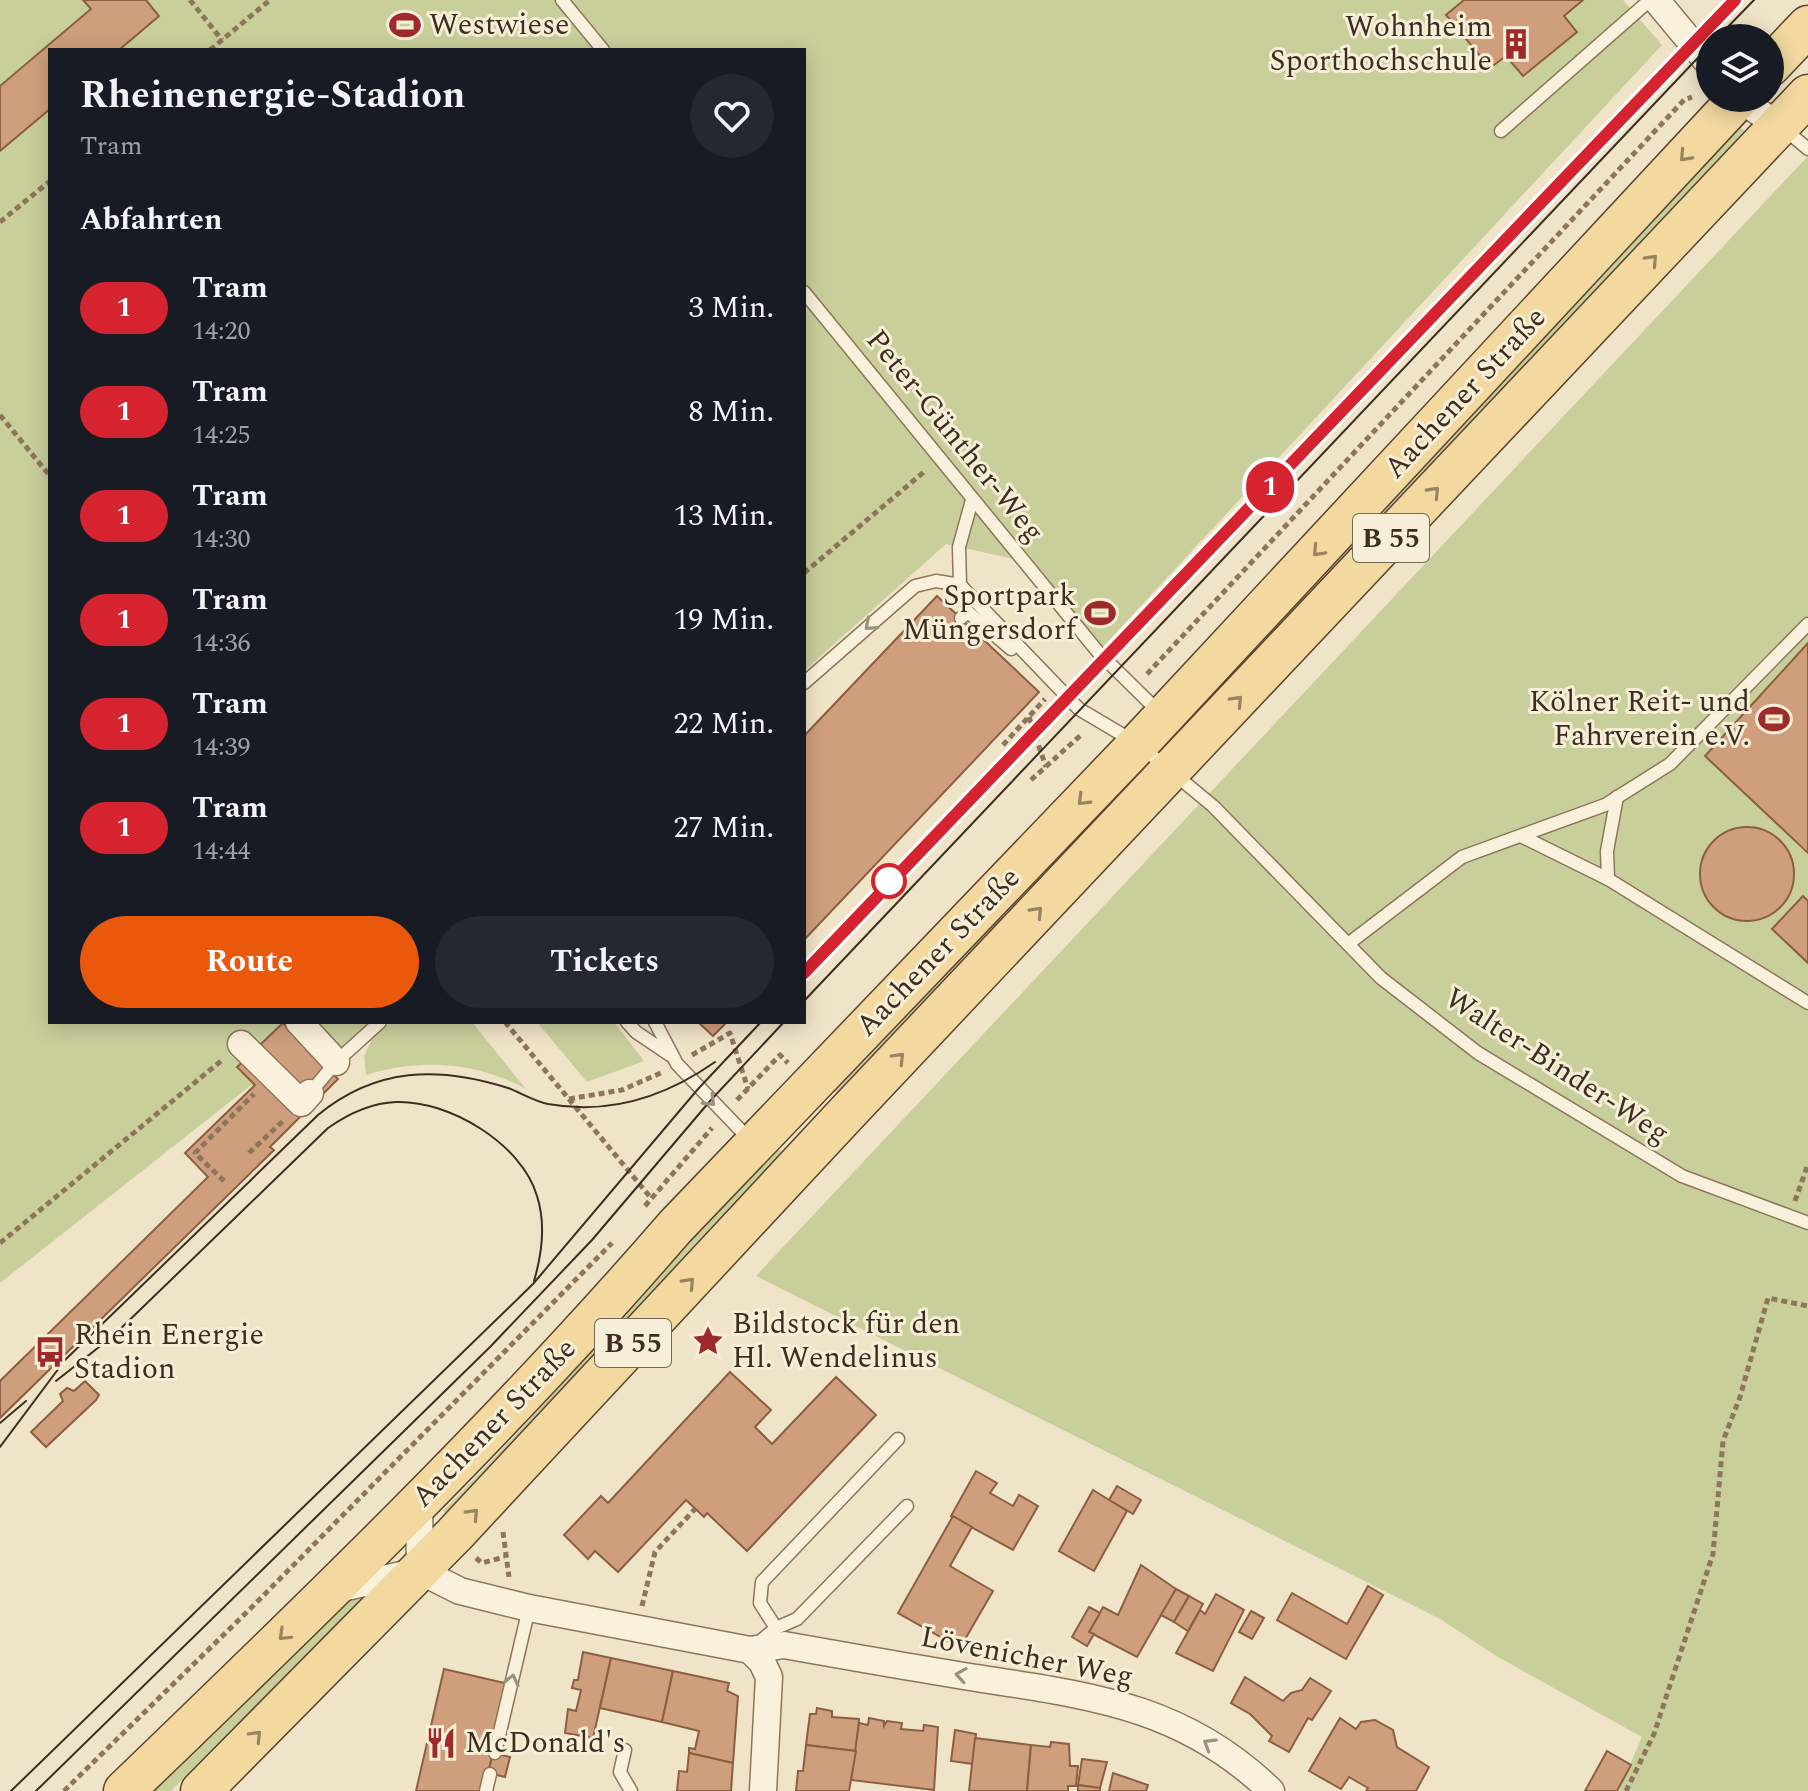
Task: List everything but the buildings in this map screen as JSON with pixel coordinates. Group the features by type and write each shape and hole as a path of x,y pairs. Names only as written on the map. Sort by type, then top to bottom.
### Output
{"main road":[{"path":"1784,51 1808,26"},
{"name":"Aachener Straße","path":"201,1791 420,1571 823,1127 1793,137 1808,95"},
{"name":"Aachener Straße","path":"124,1791 419,1502 767,1141 1726,112"}],"street":[{"path":"1653,0 1696,49"},
{"name":"Aachener Straße","path":"1758,112 1793,137"},
{"path":"301,1024 336,1062"},
{"path":"241,1044 305,1098"},
{"path":"329,1591 420,1571 419,1502"},
{"name":"Lövenicher Weg","path":"420,1571 460,1591 529,1608 750,1650 784,1645 1050,1687 1126,1704 1207,1742 1252,1773 1271,1791"},
{"path":"750,1650 762,1662 769,1677 763,1791"}],"lane":[{"path":"562,0 601,48"},
{"path":"1501,131 1653,0"},
{"name":"Peter-Günther-Weg","path":"806,294 1098,652 1151,730"},
{"path":"960,585 959,547 972,500"},
{"path":"806,681 915,586 936,581 960,585 1079,709 1151,730"},
{"path":"961,618 968,612 1056,687"},
{"path":"1348,944 1462,857 1523,837 1617,797 1670,764 1808,624"},
{"name":"Walter-Binder-Weg","path":"1151,730 1171,771 1213,806 1381,978 1503,1069 1682,1176 1808,1223"},
{"path":"1608,879 1607,851 1617,797"},
{"path":"1523,837 1608,879 1808,1003"},
{"path":"305,1098 336,1062 378,1024"},
{"path":"630,1024 670,1055 767,1141"},
{"path":"656,1024 670,1055"},
{"path":"776,1628 760,1603 762,1582 898,1439"},
{"path":"750,1650 776,1628 797,1619 907,1506"},
{"path":"495,1753 529,1608"},
{"path":"625,1750 620,1772 631,1791"},
{"path":"486,1791 490,1774"}],"path":[{"path":"190,0 222,40"},
{"path":"212,48 270,0"},
{"path":"1147,673 1286,521 1684,100 1696,95"},
{"path":"0,222 48,183"},
{"path":"0,415 48,474"},
{"path":"806,571 941,457"},
{"path":"1003,745 1056,687"},
{"path":"1029,717 1046,767"},
{"path":"507,1024 651,1198 636,1217"},
{"path":"0,1243 241,1044"},
{"path":"224,1181 195,1153 264,1085"},
{"path":"249,1153 305,1098"},
{"path":"1789,1218 1808,1164"},
{"path":"64,1791 253,1606 617,1237"},
{"path":"1626,1791 1654,1734 1713,1554 1723,1441 1740,1397 1768,1298 1808,1306"},
{"path":"642,1603 655,1552 695,1509"},
{"path":"504,1527 504,1557 510,1582 529,1608"}],"green space":[{"name":"Sportpark Müngersdorf","path":"0,0 1623,0 1662,45 1098,652 1023,561 946,544 806,669 806,48 48,48 48,1024 386,1024 375,1035 389,1024 474,1024 526,1089 488,1073 448,1066 407,1066 366,1075 364,1056 374,1035 337,1073 250,1086 0,1283"},
{"path":"1738,126 1754,138 1209,717 1194,703 1681,191"},
{"path":"1808,156 1808,1791 1619,1791 1642,1737 1498,1657 1440,1619 756,1276"},
{"path":"1008,908 967,968 839,1097 833,1089"},
{"path":"539,1024 616,1024 644,1061 587,1082"},
{"path":"786,1150 450,1516 443,1511 769,1152"},
{"path":"367,1591 370,1596 171,1791 144,1791 347,1599"}],"tram line":[{"path":"806,971 1735,0"},
{"name":"1","path":"806,971 879,891 1106,661 1735,0"},
{"path":"1731,24 1754,0"},
{"path":"806,999 1696,60"},
{"path":"11,1791 533,1284 698,1089 759,1024"},
{"path":"36,1791 490,1347 592,1240 710,1101 782,1024"},
{"path":"0,1447 65,1360 318,1115 362,1087 409,1075 457,1076 508,1088 548,1104 593,1107 656,1094 715,1062"},
{"path":"56,1381 113,1336 328,1128 351,1114 377,1105 417,1103 460,1117 500,1143 516,1159 529,1177 541,1217 541,1250 534,1281"},
{"path":"0,1423 26,1401"}],"place":[{"name":"Westwiese","path":"405,25"},
{"name":"Wohnheim Sporthochschule","path":"1516,44"},
{"name":"Sportpark Müngersdorf","path":"1100,613"},
{"name":"Kölner Reit- und Fahrverein e.V.","path":"1774,719"},
{"name":"Bildstock für den Hl. Wendelinus","path":"708,1341"},
{"name":"Rhein Energie Stadion","path":"50,1352"},
{"name":"McDonald's","path":"441,1743"}]}
